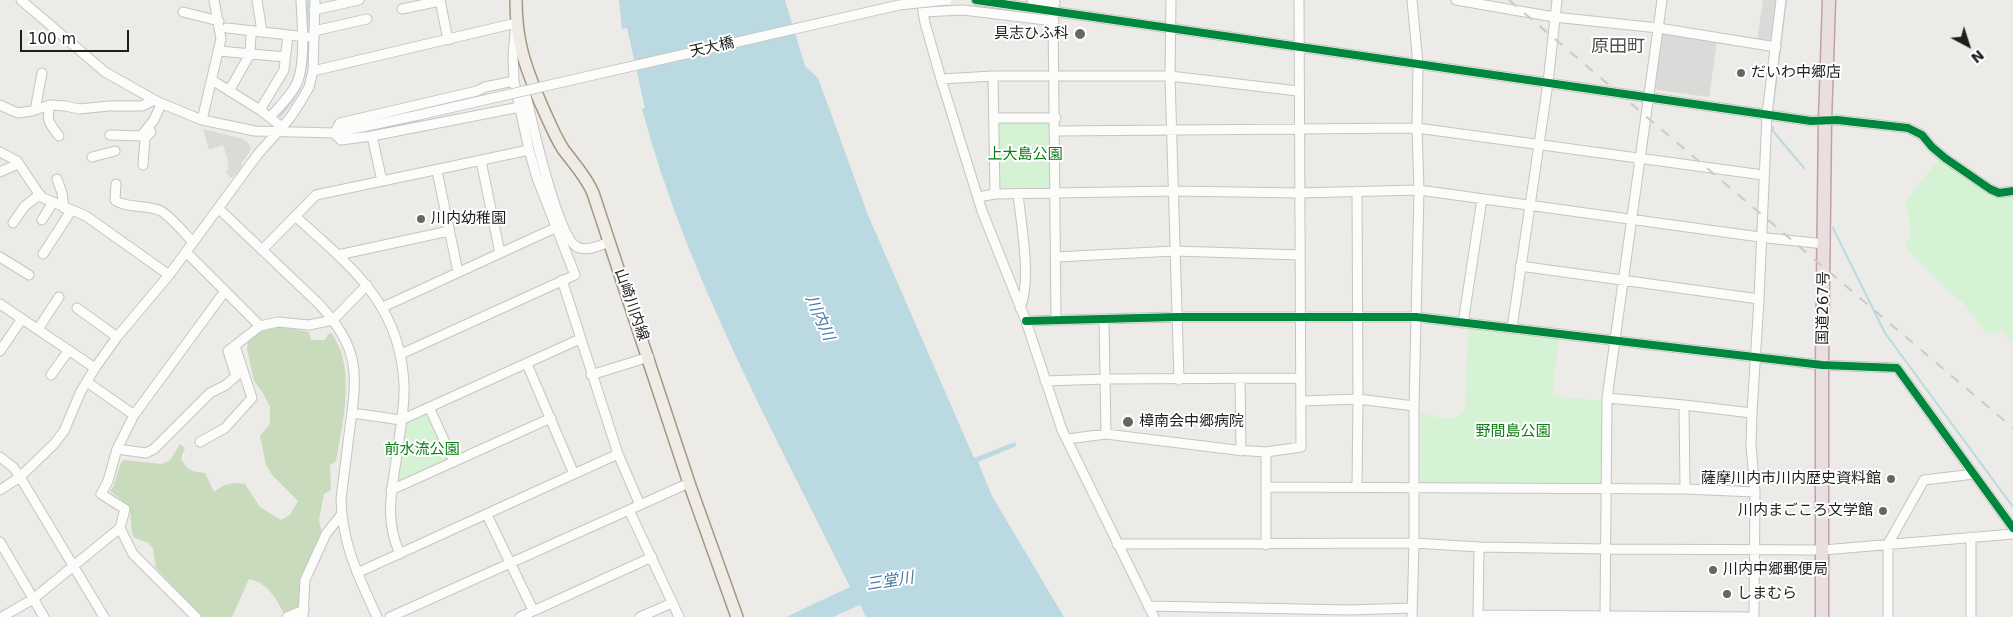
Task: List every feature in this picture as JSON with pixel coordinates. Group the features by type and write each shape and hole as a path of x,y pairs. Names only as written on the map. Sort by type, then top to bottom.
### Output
{"highway":[{"name":"国道267号","path":"1822,617 1822,365 1825,244 1825,121 1829,0"}],"main road":[{"name":"山崎川内線","path":"516,0 516,23 525,68 553,131 590,184 737,617"}],"street":[{"path":"21,0 106,72 160,103 202,120 255,131 279,130 334,133 340,140 372,136 520,107"},
{"path":"202,120 221,39 214,0"},
{"path":"257,0 262,32"},
{"path":"270,117 289,96 300,71 302,36 301,0"},
{"path":"0,490 20,477 47,452 64,431 95,368 169,275 258,154 301,101 309,87 313,71 315,0"},
{"path":"314,10 358,0"},
{"path":"402,9 440,0 448,40"},
{"path":"921,0 941,79 978,197 1026,321 1062,430 1154,617"},
{"name":"天大橋","path":"334,133 899,5 947,0"},
{"path":"976,0 1054,9 1171,29 1649,98 1811,120 1837,120 1908,128 1922,135 1945,158 1982,184 1999,193 2013,191"},
{"path":"1032,0 1054,9"},
{"path":"1171,0 1170,76 1179,380"},
{"path":"1067,439 1106,434 1241,451 1266,452 1301,447 1299,0"},
{"path":"1148,606 1350,613 1412,612 1419,190 1417,128 1418,64 1412,0"},
{"path":"1456,0 1554,16 1658,28 1776,47"},
{"path":"1512,328 1548,83 1557,0"},
{"path":"1605,615 1607,398 1662,0"},
{"path":"1480,547 1478,616 1754,617 1755,492 1751,445 1752,413 1767,114 1782,0"},
{"path":"923,12 1054,9"},
{"path":"1054,9 1056,320"},
{"path":"183,12 219,21"},
{"path":"227,28 302,36 367,19"},
{"path":"313,71 516,23 512,55 514,81 529,150 555,228 575,275 401,354"},
{"path":"260,110 284,70 288,35"},
{"path":"229,91 250,54 251,36"},
{"path":"219,51 286,57"},
{"path":"35,110 42,73"},
{"path":"941,79 993,76 1170,76 1298,91"},
{"path":"993,76 995,194"},
{"path":"212,80 270,117 279,130"},
{"path":"334,133 340,123 397,111 514,81"},
{"path":"525,91 545,174 572,244 581,249 587,249 610,242"},
{"path":"0,105 18,113 50,105 79,109 109,106 142,106 160,103"},
{"path":"92,157 115,153 113,135 141,136 154,120 160,103"},
{"path":"143,165 145,138 160,122 160,103"},
{"path":"50,105 47,116 48,122 59,136"},
{"path":"994,118 1056,118"},
{"path":"1056,131 1417,128 1640,160 1763,175"},
{"path":"372,136 382,181"},
{"path":"2,150 18,164 40,194 53,202 86,216 169,275"},
{"path":"262,250 316,194 529,150"},
{"path":"481,161 500,254"},
{"path":"0,172 18,164"},
{"path":"437,170 458,272"},
{"path":"43,254 68,209 57,179"},
{"path":"116,184 115,200 118,203 139,205 162,212 193,242"},
{"path":"978,197 995,194 1173,191 1299,193 1419,190 1825,244"},
{"path":"1356,191 1358,316 1357,487"},
{"path":"13,224 24,207 40,194"},
{"path":"1018,194 1025,298 1020,308"},
{"path":"1463,323 1482,199"},
{"path":"42,220 53,202"},
{"path":"218,208 333,320 348,346 353,361 356,386 340,500 341,515 345,540 357,573 377,617"},
{"path":"295,216 368,285 383,307 401,354 404,386 389,504 396,544 400,554"},
{"path":"383,307 555,228"},
{"path":"338,255 449,231"},
{"path":"1056,257 1175,251 1300,255"},
{"path":"186,252 260,326"},
{"path":"0,256 29,275"},
{"path":"1520,266 1759,299"},
{"path":"562,280 618,454 640,505"},
{"path":"117,449 146,453 154,449 210,393 226,385 236,376 228,350 260,326 278,322 309,326 333,320 368,285"},
{"path":"2,617 33,599 120,528 125,510 101,494 108,481 117,449 134,415 225,291"},
{"path":"38,329 59,297"},
{"path":"0,304 95,368"},
{"path":"77,308 117,338"},
{"path":"1026,321 1177,317 1416,317 1822,365 1897,368 2013,528"},
{"path":"0,351 22,319"},
{"path":"1104,320 1106,434"},
{"path":"352,413 401,420 580,339"},
{"path":"200,442 225,428 252,398 235,346"},
{"path":"51,375 69,350"},
{"path":"591,375 649,357"},
{"path":"527,364 574,474"},
{"path":"1240,378 1241,451"},
{"path":"1045,381 1301,378"},
{"path":"87,382 134,415"},
{"path":"1607,398 1752,413"},
{"path":"1302,401 1358,400 1414,406"},
{"path":"1684,405 1684,489"},
{"path":"429,407 454,462"},
{"path":"392,490 551,418"},
{"path":"1266,452 1266,545"},
{"path":"357,573 618,454"},
{"path":"0,458 14,467 75,565 104,617"},
{"path":"1888,617 1888,544 1924,480 1974,474"},
{"path":"390,617 690,483"},
{"path":"1267,488 1684,489 1755,492"},
{"path":"629,510 679,617"},
{"path":"287,617 303,614 305,580 326,534 341,515"},
{"path":"487,515 533,610"},
{"path":"120,528 133,554 196,617"},
{"path":"1117,544 1414,544 1606,549 1823,550 2013,534"},
{"path":"1971,537 1971,617"},
{"path":"0,542 44,617"},
{"path":"0,562 8,557"},
{"path":"520,617 652,557"},
{"path":"640,617 672,603"}],"shaded area":[{"path":"1763,0 1779,0 1774,40 1771,42 1757,41"},
{"path":"1664,34 1717,42 1709,97 1657,90 1655,86 1661,36"},
{"path":"203,129 243,139 249,144 251,148 249,153 241,164 242,166 231,178 225,171 229,169 227,165 229,164 223,145 209,150"}],"green space":[{"name":"上大島公園","path":"1052,120 1051,189 999,189 998,121"},
{"path":"1939,159 1989,194 1998,197 2013,197 2013,343 2004,332 1986,333 1963,302 1957,300 1912,255 1906,245 1911,230 1905,202"},
{"path":"278,326 309,332 311,340 325,340 328,334 332,333 339,346 345,368 345,408 336,461 330,465 331,490 324,494 319,520 322,535 300,579 299,608 284,614 271,592 256,581 249,579 232,617 202,617 156,568 153,548 148,543 133,537 128,507 110,491 123,460 162,464 170,460 180,444 185,448 181,458 185,465 193,471 205,473 214,492 229,484 245,484 260,507 281,520 290,515 298,501 272,475 266,465 260,436 270,424 270,407 254,381 247,349 248,341 260,332"},
{"name":"野間島公園","path":"1468,328 1559,339 1552,396 1604,401 1603,484 1601,486 1420,485 1421,412 1445,419 1457,417 1465,408"},
{"name":"前水流公園","path":"425,413 430,414 449,459 448,462 399,484 395,481 406,421"}],"water":[{"path":"619,0 785,0 805,66 818,78 868,215 974,458 1015,442 1016,446 978,462 992,496 1064,617 866,617 860,605 833,617 786,617 850,587 734,353 683,233 642,109 645,108 627,28 622,29"}],"waterway":[{"path":"307,35 308,0"},
{"path":"1773,105 1786,0"},
{"path":"280,116 300,88 305,73 307,55"},
{"path":"1773,127 1773,131 1804,168"},
{"path":"1833,228 1885,333 2013,507"}],"railway":[{"path":"1509,0 2013,428"}],"cycle path":[{"path":"976,0 1811,121 1837,120 1908,128 1922,135 1945,158 1990,189 1999,193 2013,191"},
{"path":"1026,321 1177,317 1416,317 1822,365 1897,368 2013,528"}],"place":[{"name":"具志ひふ科","path":"1080,34"},
{"name":"だいわ中郷店","path":"1741,73"},
{"name":"川内幼稚園","path":"421,219"},
{"name":"樟南会中郷病院","path":"1128,422"},
{"name":"薩摩川内市川内歴史資料館","path":"1891,479"},
{"name":"川内まごころ文学館","path":"1883,511"},
{"name":"川内中郷郵便局","path":"1713,570"},
{"name":"しまむら","path":"1727,594"}],"district":[{"name":"原田町","path":"1618,47"}],"water label":[{"name":"川内川","path":"819,318"},
{"name":"三堂川","path":"890,582"}]}
